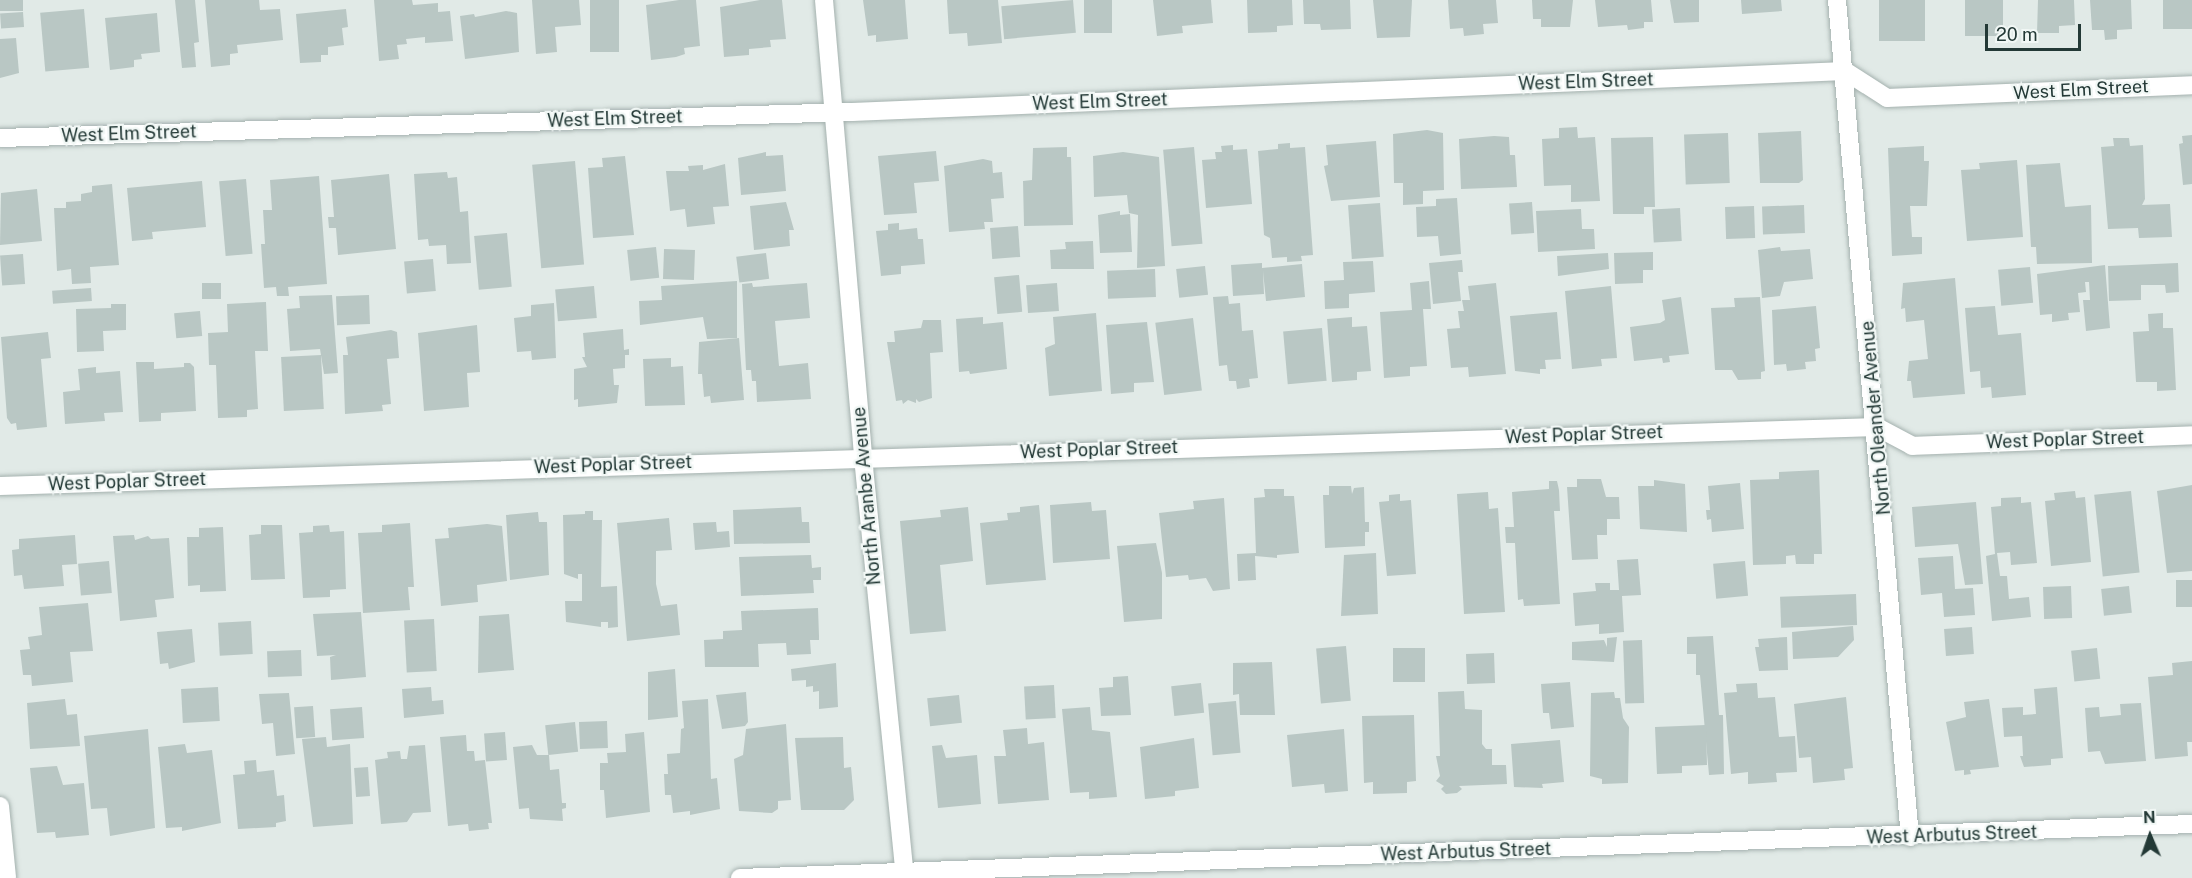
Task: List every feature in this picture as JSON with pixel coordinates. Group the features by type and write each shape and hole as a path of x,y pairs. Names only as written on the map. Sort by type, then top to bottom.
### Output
{"street":[{"name":"North Aranbe Avenue","path":"824,0 863,457 905,875"},
{"name":"North Oleander Avenue","path":"1838,0 1877,427 1910,837"},
{"name":"West Elm Street","path":"0,138 834,113 1845,71 1887,99 2192,85"},
{"name":"West Poplar Street","path":"0,486 863,457 1877,427 1912,446 2192,435"},
{"path":"0,806 7,878"},
{"name":"West Arbutus Street","path":"740,878 905,875 1910,837 2192,824"}],"building":[{"path":"0,0 23,0 23,11 0,11"},
{"path":"175,0 195,0 199,42 194,43 196,67 182,68"},
{"path":"205,0 259,0 260,10 280,9 283,40 237,45 238,53 230,54 230,65 211,67"},
{"path":"374,0 412,0 413,5 438,3 438,12 450,11 453,41 425,43 425,37 406,39 407,44 397,45 399,59 379,61"},
{"path":"532,0 579,0 581,25 555,27 557,52 536,54"},
{"path":"590,0 619,0 619,52 590,52"},
{"path":"696,0 700,46 684,48 685,54 676,57 651,60 646,5"},
{"path":"760,0 782,0 786,39 770,40 771,47 749,49 749,55 724,57 720,7"},
{"path":"863,0 905,0 908,39 876,42 876,35 868,36"},
{"path":"947,0 998,0 1002,43 968,46 967,33 949,34"},
{"path":"1073,0 1076,33 1004,39 1001,6"},
{"path":"1084,0 1112,0 1112,33 1084,33"},
{"path":"1153,0 1211,0 1213,23 1182,26 1183,33 1157,36"},
{"path":"1247,0 1292,0 1293,25 1277,26 1277,32 1248,33"},
{"path":"1303,0 1350,0 1351,29 1321,30 1320,24 1304,24"},
{"path":"1373,0 1412,0 1410,37 1377,38"},
{"path":"1448,0 1496,0 1498,23 1483,24 1484,34 1464,36 1463,28 1450,29"},
{"path":"1532,0 1573,0 1570,27 1541,27 1541,19 1533,19"},
{"path":"1595,0 1651,0 1653,22 1644,22 1644,28 1628,30 1627,25 1598,27"},
{"path":"1670,0 1699,0 1699,22 1674,23"},
{"path":"1741,0 1781,0 1782,11 1742,14"},
{"path":"1879,0 1925,0 1925,41 1879,41"},
{"path":"1965,0 2003,0 2003,36 1965,36"},
{"path":"2038,0 2074,0 2075,25 2059,26 2059,33 2037,33"},
{"path":"2090,0 2131,0 2132,29 2117,30 2117,39 2105,40 2104,30 2092,30"},
{"path":"2163,0 2192,0 2192,29 2163,29"},
{"path":"84,9 89,68 45,72 40,13"},
{"path":"346,9 348,27 342,28 344,45 328,47 328,55 321,55 321,62 300,63 296,14"},
{"path":"506,11 517,13 519,52 465,59 460,16 474,14 475,17"},
{"path":"23,12 24,27 1,29 0,14"},
{"path":"157,13 160,52 141,54 142,59 134,60 134,67 110,70 105,18"},
{"path":"16,38 19,73 0,78 0,39"},
{"path":"1577,127 1578,138 1595,137 1600,201 1571,202 1571,185 1544,186 1542,139 1559,138 1559,128"},
{"path":"1427,130 1443,133 1444,190 1423,191 1423,204 1403,205 1403,183 1394,183 1393,134"},
{"path":"1801,131 1803,180 1799,183 1760,183 1758,133"},
{"path":"1728,133 1730,183 1686,185 1684,135"},
{"path":"2192,135 2192,184 2183,185 2179,144 2183,143 2182,136"},
{"path":"1509,137 1510,155 1515,155 1517,187 1461,189 1459,139"},
{"path":"1653,137 1655,207 1644,207 1644,214 1613,214 1611,138"},
{"path":"2113,138 2129,138 2130,146 2143,145 2145,199 2142,205 2170,204 2172,237 2139,238 2138,228 2108,229 2101,147 2114,146"},
{"path":"1376,141 1380,197 1331,201 1324,166 1328,165 1326,145"},
{"path":"1290,143 1290,148 1305,147 1313,255 1301,256 1302,261 1287,262 1287,257 1272,258 1270,238 1264,235 1258,151 1278,149 1278,144"},
{"path":"1233,145 1233,150 1247,149 1252,204 1206,208 1202,160 1216,159 1215,152 1222,152 1221,146"},
{"path":"1924,146 1924,161 1929,161 1927,206 1910,206 1912,237 1922,237 1922,254 1892,256 1888,148"},
{"path":"1067,147 1067,157 1071,157 1073,225 1024,226 1023,181 1032,180 1033,148"},
{"path":"1194,147 1202,244 1172,246 1163,150"},
{"path":"936,151 939,181 914,183 917,213 884,215 878,156"},
{"path":"766,152 766,156 783,155 786,191 741,195 738,158"},
{"path":"1123,152 1159,157 1165,266 1137,268 1138,215 1129,213 1127,195 1094,197 1093,156"},
{"path":"625,156 634,235 593,238 588,168 603,167 602,158"},
{"path":"983,159 992,161 993,173 1002,172 1004,198 991,199 993,222 984,222 985,229 949,232 944,166"},
{"path":"2017,160 2023,237 1967,241 1961,170 1980,169 1979,163"},
{"path":"575,161 584,265 541,268 532,165"},
{"path":"2060,163 2065,207 2091,205 2092,263 2037,264 2036,247 2031,247 2026,165"},
{"path":"725,164 729,206 713,207 715,224 687,227 685,209 670,211 666,171 689,171 688,166 703,165 703,170"},
{"path":"447,172 448,178 457,177 460,212 468,211 471,263 447,264 446,245 429,246 428,239 418,240 414,174"},
{"path":"389,174 396,249 338,255 336,228 329,228 328,217 334,217 331,180"},
{"path":"319,176 327,284 288,287 289,296 277,296 276,287 264,288 261,244 265,244 263,210 272,210 270,180"},
{"path":"246,179 253,254 226,256 219,181"},
{"path":"202,181 206,227 152,232 153,239 132,241 127,188"},
{"path":"112,184 119,265 90,267 91,283 72,284 71,269 57,271 54,208 66,208 66,202 81,201 81,194 92,192 92,186"},
{"path":"37,189 42,241 0,245 1,193"},
{"path":"1457,198 1461,254 1440,256 1438,236 1417,237 1416,207 1436,206 1436,199"},
{"path":"786,202 794,230 789,230 790,246 754,250 750,206"},
{"path":"1532,202 1534,233 1511,235 1509,204"},
{"path":"1380,203 1384,257 1352,259 1348,205"},
{"path":"1804,205 1805,233 1763,234 1762,206"},
{"path":"1754,206 1755,238 1726,239 1725,207"},
{"path":"1680,208 1682,241 1654,242 1652,209"},
{"path":"1581,209 1582,229 1594,229 1595,249 1538,252 1536,211"},
{"path":"1120,211 1120,215 1130,214 1132,252 1100,253 1098,215"},
{"path":"899,223 899,230 917,228 918,239 923,239 925,264 901,266 901,274 881,276 876,231 888,230 888,224"},
{"path":"1018,226 1020,257 992,259 990,228"},
{"path":"507,233 512,287 479,290 474,236"},
{"path":"1093,241 1094,269 1051,269 1050,250 1066,249 1065,242"},
{"path":"656,247 659,278 630,281 627,250"},
{"path":"1780,247 1781,251 1810,249 1813,279 1784,282 1780,296 1762,298 1758,250"},
{"path":"664,249 695,250 694,280 663,279"},
{"path":"1653,252 1653,270 1643,270 1643,283 1615,284 1614,253"},
{"path":"766,253 769,279 739,282 736,257"},
{"path":"1608,253 1609,269 1558,276 1557,256"},
{"path":"23,254 25,284 2,286 0,256"},
{"path":"433,259 436,291 407,293 404,262"},
{"path":"1462,260 1463,272 1458,272 1461,301 1433,304 1429,263"},
{"path":"1373,261 1375,292 1349,294 1349,308 1325,309 1324,281 1344,280 1343,262"},
{"path":"1262,263 1262,268 1302,264 1305,297 1266,301 1263,271 1264,294 1233,296 1231,265"},
{"path":"2178,263 2179,292 2166,293 2165,285 2141,285 2141,300 2109,301 2108,266"},
{"path":"2105,265 2110,328 2086,331 2083,300 2090,300 2089,282 2085,282 2086,292 2078,293 2080,312 2068,313 2069,320 2052,322 2052,314 2040,315 2037,274"},
{"path":"1205,266 1208,295 1179,298 1176,269"},
{"path":"2030,267 2033,303 2001,306 1998,270"},
{"path":"1155,269 1156,297 1108,299 1107,271"},
{"path":"1019,275 1022,312 997,314 994,277"},
{"path":"1955,278 1965,394 1913,398 1911,381 1907,381 1909,361 1928,359 1924,320 1906,322 1905,308 1901,309 1903,283"},
{"path":"737,281 737,338 707,339 703,317 640,325 639,301 662,300 661,286"},
{"path":"1429,281 1431,309 1423,309 1427,366 1410,367 1410,376 1384,378 1380,312 1412,310 1410,283"},
{"path":"202,283 221,283 221,299 202,299"},
{"path":"752,283 753,287 807,283 810,318 775,321 779,366 808,363 811,399 757,402 756,381 752,381 751,370 746,370 742,284"},
{"path":"1057,283 1059,311 1028,313 1026,285"},
{"path":"1496,283 1506,374 1469,377 1468,367 1451,368 1447,329 1460,328 1458,311 1464,311 1462,300 1470,300 1468,286"},
{"path":"594,286 597,318 558,321 555,289"},
{"path":"1611,286 1617,358 1601,359 1602,366 1572,369 1565,291"},
{"path":"91,288 92,301 53,304 52,291"},
{"path":"332,295 338,373 324,374 320,349 290,351 287,309 300,308 299,296"},
{"path":"369,295 370,324 337,325 336,296"},
{"path":"1228,296 1229,304 1240,303 1242,331 1253,330 1258,378 1249,379 1250,387 1237,389 1236,381 1229,381 1227,365 1219,366 1213,297"},
{"path":"1681,297 1689,354 1669,356 1670,362 1663,363 1662,358 1634,361 1630,327 1660,323 1665,320 1662,300"},
{"path":"1760,297 1765,371 1761,372 1761,379 1738,380 1732,370 1715,370 1711,308 1735,307 1734,298"},
{"path":"266,302 268,351 255,351 258,409 247,410 247,417 218,418 216,365 209,365 208,333 228,332 227,304"},
{"path":"554,303 556,358 532,360 531,351 517,352 514,318 531,316 531,305"},
{"path":"111,304 126,304 126,330 103,331 104,351 77,352 76,309 111,308"},
{"path":"1816,306 1820,348 1815,349 1816,361 1805,362 1806,369 1787,371 1786,364 1774,365 1772,310"},
{"path":"1995,306 1998,335 2021,333 2026,395 1992,398 1991,387 1981,388 1980,371 1970,372 1965,308"},
{"path":"200,311 202,336 176,338 174,313"},
{"path":"1557,312 1561,359 1545,360 1546,369 1540,369 1540,374 1515,371 1510,316"},
{"path":"1096,313 1102,391 1049,396 1045,348 1055,344 1053,317"},
{"path":"2163,313 2163,328 2173,328 2176,390 2157,391 2157,382 2136,382 2133,332 2149,331 2148,314"},
{"path":"983,317 983,324 1003,322 1007,369 970,374 969,371 959,372 956,319"},
{"path":"1352,317 1352,327 1367,326 1371,371 1357,372 1357,380 1332,382 1327,319"},
{"path":"1193,318 1202,390 1164,395 1155,323"},
{"path":"923,320 941,320 943,352 930,353 932,398 919,402 916,399 916,403 908,400 903,404 902,400 896,401 887,342 895,342 894,331 921,328"},
{"path":"1147,322 1154,382 1134,383 1134,392 1111,394 1106,325"},
{"path":"477,325 480,372 467,373 469,407 424,411 418,333"},
{"path":"1322,328 1327,381 1288,384 1283,331"},
{"path":"623,329 624,350 629,349 629,355 625,355 625,368 613,369 614,385 619,385 617,403 578,407 578,399 574,400 574,369 587,367 582,357 585,357 583,333"},
{"path":"391,330 397,332 399,358 387,359 391,404 382,405 383,411 345,414 343,355 348,355 346,337"},
{"path":"48,332 51,358 41,359 47,427 17,430 16,423 11,424 7,418 1,337"},
{"path":"739,338 744,400 711,403 710,396 704,397 702,374 698,374 699,342"},
{"path":"321,355 324,409 284,411 281,357"},
{"path":"671,358 671,367 683,366 685,405 645,406 643,359"},
{"path":"136,362 154,362 154,369 184,367 184,363 190,363 194,367 196,411 161,413 161,421 139,422"},
{"path":"96,367 96,373 120,371 123,412 104,413 105,421 65,424 63,392 80,390 78,369"},
{"path":"1819,470 1822,554 1814,554 1814,564 1796,564 1795,555 1786,556 1786,564 1753,565 1750,480 1779,479 1779,472"},
{"path":"1577,479 1601,479 1606,497 1619,497 1620,519 1607,519 1607,535 1597,535 1598,559 1572,560 1567,487 1577,487"},
{"path":"1654,480 1685,484 1687,532 1640,529 1638,486 1654,486"},
{"path":"1549,481 1557,481 1559,490 1560,511 1554,511 1560,604 1524,606 1523,599 1518,600 1515,543 1506,543 1505,527 1514,527 1512,492 1549,489"},
{"path":"1740,483 1744,529 1712,532 1711,519 1707,520 1706,510 1710,510 1708,486"},
{"path":"2192,485 2192,571 2167,573 2157,491"},
{"path":"1329,486 1351,486 1352,494 1354,488 1364,487 1365,522 1369,522 1369,532 1365,532 1365,546 1325,548 1323,495 1329,495"},
{"path":"1264,489 1284,489 1284,496 1294,496 1299,553 1277,555 1277,558 1255,556 1256,580 1238,581 1237,554 1256,553 1254,498 1265,497"},
{"path":"2075,491 2076,498 2085,497 2091,562 2051,566 2045,501 2055,500 2054,493"},
{"path":"2131,491 2140,573 2103,576 2094,495"},
{"path":"1488,492 1489,509 1498,508 1505,612 1464,614 1457,494"},
{"path":"1400,494 1400,501 1411,500 1416,574 1387,576 1379,502 1389,501 1389,495"},
{"path":"2021,497 2021,503 2031,502 2037,563 2011,565 2010,552 1997,553 2000,576 2007,576 2009,599 2029,597 2031,617 1992,621 1986,556 1995,554 1991,507 2001,506 2001,498"},
{"path":"1224,498 1230,589 1213,591 1206,578 1189,580 1188,575 1166,577 1159,513 1194,509 1193,501"},
{"path":"1091,502 1092,511 1106,510 1110,559 1053,563 1050,505"},
{"path":"1976,502 1983,584 1965,585 1958,544 1915,547 1912,507"},
{"path":"1039,505 1046,580 986,585 980,523 1008,520 1007,513 1020,512 1020,507"},
{"path":"801,507 802,522 809,522 810,543 734,544 733,510"},
{"path":"968,507 973,561 940,565 946,631 910,634 900,521 941,517 940,510"},
{"path":"585,511 593,511 593,520 602,520 601,587 617,586 618,627 608,628 608,622 601,622 601,627 566,622 565,601 582,601 582,574 578,574 578,579 564,574 563,515 585,514"},
{"path":"538,512 539,522 547,522 549,575 510,580 506,515"},
{"path":"669,518 672,550 656,551 656,584 661,606 677,604 680,635 627,641 617,523"},
{"path":"716,522 717,532 729,531 730,547 695,550 693,523"},
{"path":"410,523 414,587 408,587 410,610 363,613 358,533 382,532 382,525"},
{"path":"487,524 502,526 507,581 477,585 478,602 441,606 435,539 449,538 448,528"},
{"path":"261,525 282,525 285,579 251,580 249,535 261,534"},
{"path":"329,525 330,532 344,531 346,589 330,590 330,597 303,598 299,533 313,532 313,526"},
{"path":"223,527 226,591 200,592 200,585 188,586 187,537 199,537 199,528"},
{"path":"75,535 77,564 62,565 64,586 24,589 22,575 14,576 12,550 19,549 19,539"},
{"path":"134,535 135,540 148,536 151,539 169,538 174,598 155,600 157,617 120,621 113,536"},
{"path":"1156,543 1162,573 1162,619 1124,622 1117,546"},
{"path":"1376,553 1378,614 1341,616 1344,555"},
{"path":"811,555 812,568 821,567 821,580 813,580 814,593 741,596 739,557"},
{"path":"1953,556 1955,589 1973,588 1975,615 1944,617 1942,593 1921,595 1918,558"},
{"path":"1638,559 1641,595 1622,596 1624,632 1599,634 1599,624 1575,626 1573,593 1596,591 1595,583 1610,583 1610,590 1619,590 1617,560"},
{"path":"109,561 112,593 81,596 78,564"},
{"path":"1745,561 1748,596 1716,599 1713,564"},
{"path":"2176,580 2192,580 2192,607 2176,607"},
{"path":"2071,586 2072,618 2044,619 2043,587"},
{"path":"2129,586 2132,613 2104,616 2101,589"},
{"path":"1856,594 1857,625 1781,628 1780,597"},
{"path":"88,603 93,651 70,652 73,682 32,686 31,675 23,675 20,650 30,649 28,637 42,635 39,607"},
{"path":"818,608 819,640 810,640 811,654 787,655 786,643 758,644 759,667 705,667 704,640 723,639 723,631 742,630 741,611"},
{"path":"361,612 366,677 331,680 330,657 336,655 317,656 313,614"},
{"path":"509,614 514,670 478,673 479,616"},
{"path":"434,619 437,671 407,672 404,621"},
{"path":"251,621 253,654 220,656 218,623"},
{"path":"1853,626 1854,640 1838,657 1793,659 1792,632"},
{"path":"1972,627 1974,654 1946,656 1944,629"},
{"path":"192,629 195,662 169,669 168,663 160,664 157,632"},
{"path":"1713,636 1719,715 1723,715 1724,774 1709,775 1700,675 1696,675 1696,654 1687,654 1687,637"},
{"path":"1617,637 1614,662 1572,660 1572,642 1604,640 1607,647 1607,638"},
{"path":"1787,637 1788,670 1759,671 1755,647 1759,647 1758,639"},
{"path":"1642,640 1644,703 1625,704 1623,641"},
{"path":"1346,646 1351,701 1321,703 1316,649"},
{"path":"1393,648 1425,648 1425,682 1393,682"},
{"path":"2097,648 2100,679 2074,682 2071,651"},
{"path":"301,650 302,676 268,677 267,651"},
{"path":"1494,653 1495,683 1467,684 1466,654"},
{"path":"2192,661 2192,742 2187,742 2188,756 2155,759 2148,677 2173,675 2172,663"},
{"path":"1272,662 1275,715 1240,715 1239,694 1233,695 1233,663"},
{"path":"836,663 838,707 819,709 819,691 813,692 813,686 806,687 806,680 792,681 791,669"},
{"path":"675,669 678,717 648,720 648,672"},
{"path":"1128,676 1131,715 1101,716 1099,688 1113,687 1113,677"},
{"path":"1570,682 1574,727 1551,729 1549,713 1543,713 1541,684"},
{"path":"1201,683 1204,713 1174,716 1171,686"},
{"path":"1757,683 1758,698 1775,697 1779,737 1795,736 1797,772 1776,773 1777,782 1748,784 1748,772 1731,774 1724,693 1737,692 1736,684"},
{"path":"1054,685 1056,718 1026,720 1024,687"},
{"path":"218,687 220,721 183,723 181,689"},
{"path":"431,687 432,701 443,700 444,714 404,718 402,689"},
{"path":"2057,687 2063,758 2051,759 2051,765 2024,767 2020,756 2023,756 2022,736 2004,737 2002,708 2023,707 2023,715 2036,714 2034,689"},
{"path":"1464,691 1465,709 1482,710 1482,744 1486,749 1492,749 1492,765 1506,765 1507,784 1459,786 1462,789 1457,793 1446,794 1441,789 1444,786 1436,781 1440,776 1436,756 1440,756 1438,692"},
{"path":"746,692 748,722 745,726 722,729 716,695"},
{"path":"1614,692 1615,698 1620,698 1623,718 1629,727 1628,783 1602,784 1602,779 1590,776 1591,693"},
{"path":"289,693 295,754 276,756 273,723 262,724 259,694"},
{"path":"959,695 962,723 930,726 927,698"},
{"path":"1846,697 1853,768 1844,769 1845,780 1813,783 1811,757 1799,758 1794,704"},
{"path":"65,699 67,715 77,714 80,746 30,749 27,703"},
{"path":"708,699 711,779 717,778 720,809 690,815 690,811 673,813 671,795 665,795 664,774 668,774 667,754 680,753 681,729 684,728 682,701"},
{"path":"1989,699 1999,767 1970,770 1971,774 1964,775 1964,770 1955,771 1946,722 1966,717 1964,702"},
{"path":"1236,701 1241,753 1213,755 1208,703"},
{"path":"2141,703 2146,761 2105,764 2100,751 2088,752 2085,708 2099,707 2100,717 2121,715 2120,704"},
{"path":"313,706 315,737 296,738 294,707"},
{"path":"362,707 364,738 332,740 330,709"},
{"path":"1090,707 1092,730 1110,732 1117,797 1089,799 1089,792 1070,793 1062,709"},
{"path":"1414,715 1416,781 1407,782 1407,793 1373,794 1373,782 1364,783 1362,716"},
{"path":"607,721 608,748 580,749 579,722"},
{"path":"575,722 578,752 548,755 545,725"},
{"path":"786,724 791,800 778,801 778,809 772,813 739,811 734,759 743,755 746,729"},
{"path":"1706,725 1707,765 1682,766 1682,773 1657,774 1655,727"},
{"path":"1027,728 1028,744 1044,742 1049,800 998,804 994,756 1006,756 1003,730"},
{"path":"148,729 155,828 110,836 107,808 91,809 84,736"},
{"path":"1344,729 1348,791 1325,793 1324,784 1292,787 1287,735"},
{"path":"505,732 507,760 486,761 484,733"},
{"path":"644,732 650,812 606,818 604,790 600,790 600,763 608,763 607,753 626,752 625,734"},
{"path":"466,735 467,751 474,751 475,761 485,760 492,823 488,823 489,829 469,831 468,824 448,826 440,737"},
{"path":"326,737 327,747 350,744 353,824 313,827 302,739"},
{"path":"843,737 844,768 851,767 854,800 844,810 801,810 795,738"},
{"path":"1194,738 1199,788 1175,791 1175,796 1145,799 1140,747"},
{"path":"1560,740 1564,782 1542,784 1543,788 1514,787 1511,744"},
{"path":"185,744 187,753 212,750 221,823 182,831 182,827 166,828 158,747"},
{"path":"425,745 431,812 413,813 407,822 381,824 375,760 388,758 387,752 400,751 401,759 407,759 409,746"},
{"path":"532,745 537,755 549,755 550,770 559,769 562,803 566,803 566,808 562,809 563,821 530,819 529,808 519,809 513,747"},
{"path":"942,745 946,758 977,755 981,804 938,808 932,746"},
{"path":"256,760 257,772 274,770 277,796 284,795 286,821 276,823 276,827 238,829 233,775 245,774 244,761"},
{"path":"57,766 63,785 84,783 89,835 56,838 55,832 37,833 30,768"},
{"path":"368,767 370,796 356,797 354,768"}]}
